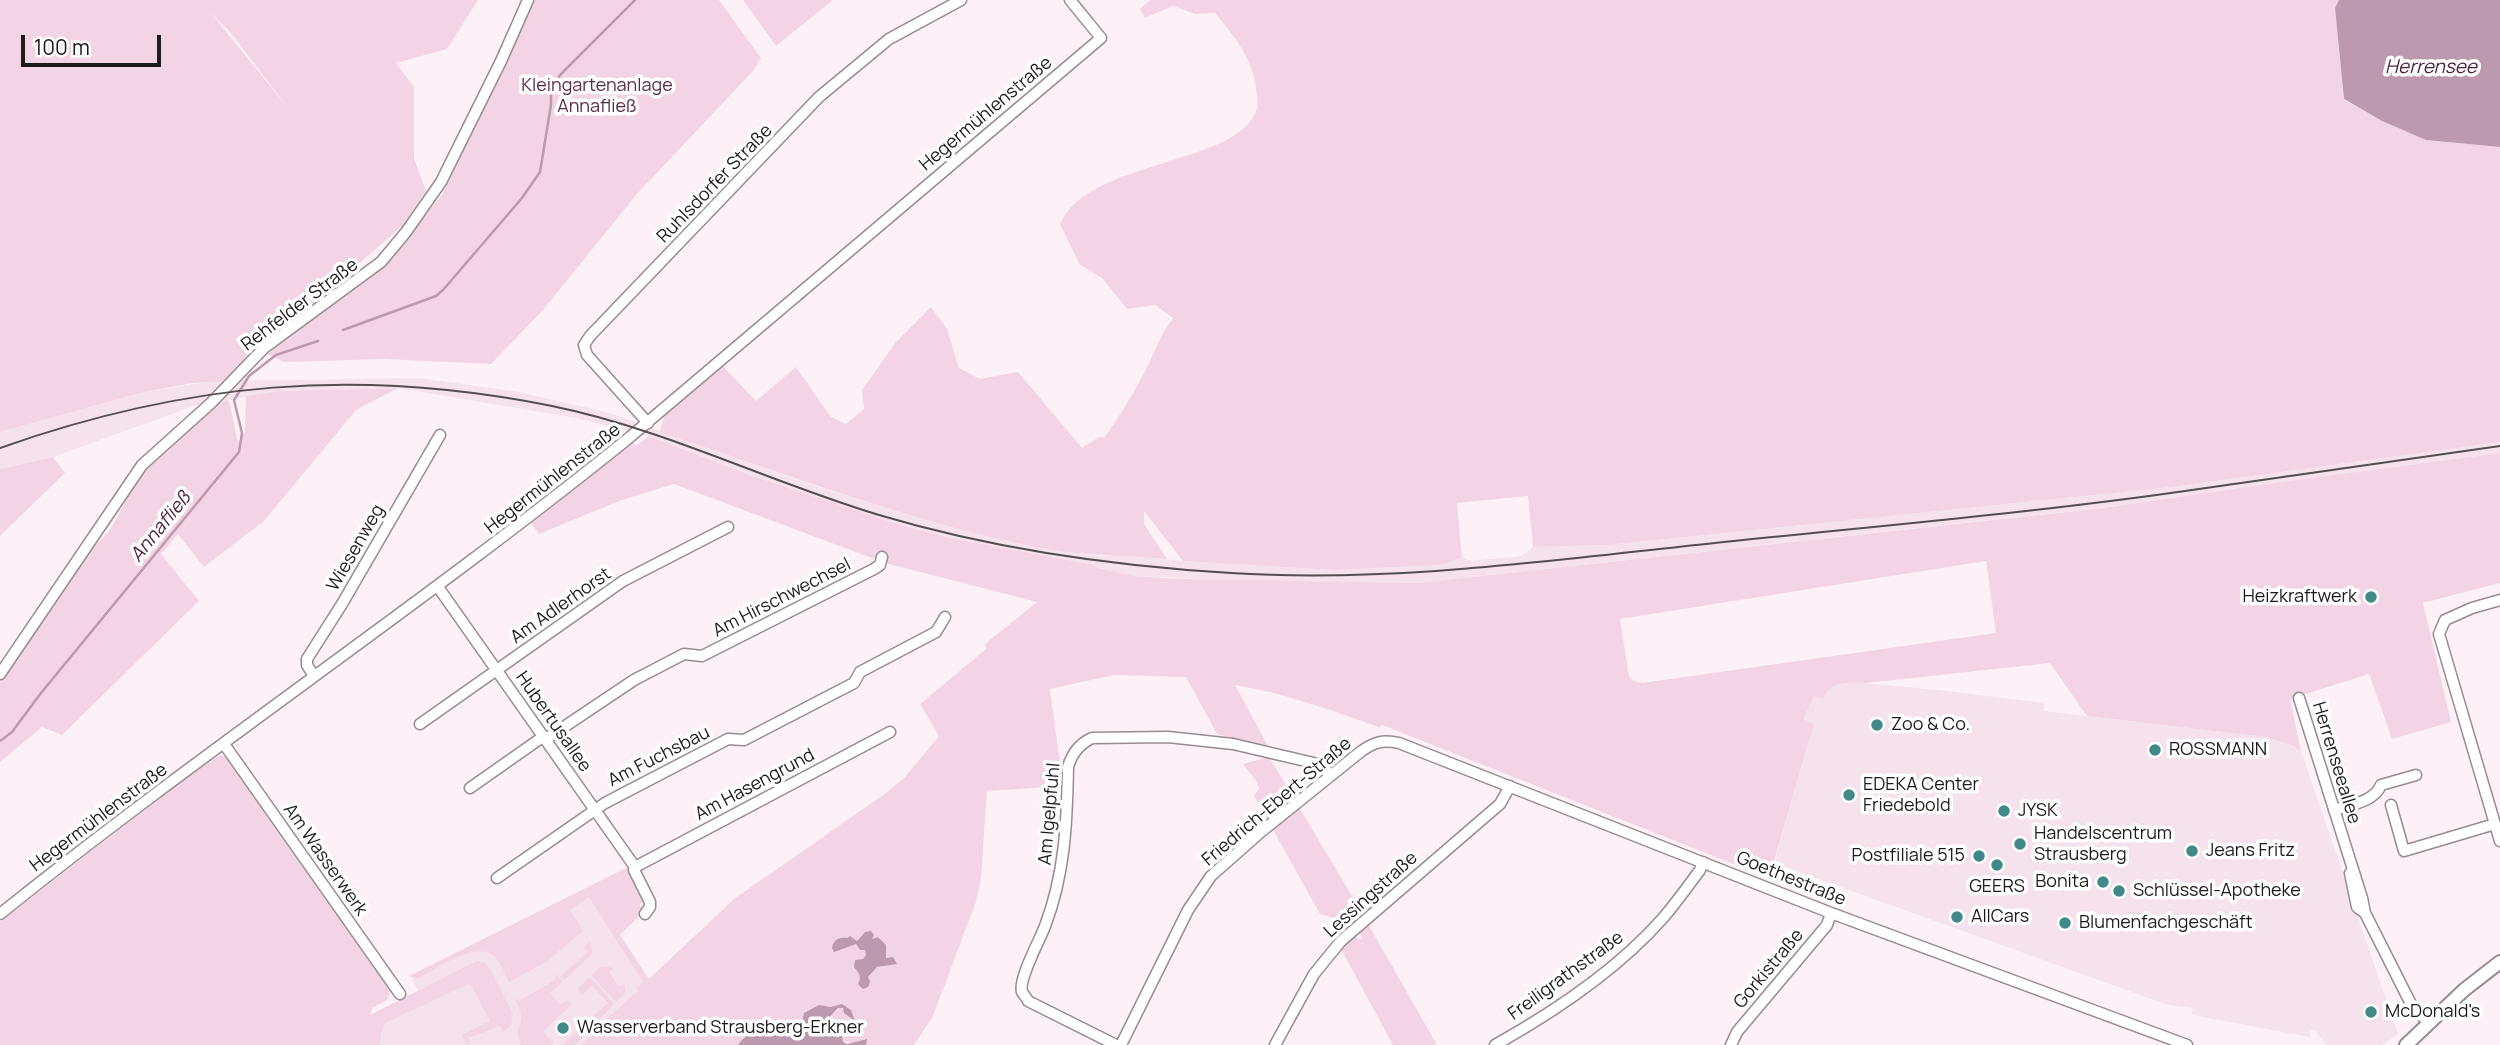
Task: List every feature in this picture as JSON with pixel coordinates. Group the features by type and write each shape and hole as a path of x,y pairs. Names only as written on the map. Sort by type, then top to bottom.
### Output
{"main road":[{"path":"2406,1045 2428,1022 2500,962"}],"street":[{"name":"Rehfelder Straße","path":"0,674 142,465 211,402 264,348 371,270 400,241 441,182 528,0"},
{"name":"Ruhlsdorfer Straße","path":"648,423 587,355 584,345 590,336 819,97 889,39 961,0"},
{"name":"Hegermühlenstraße","path":"0,914 99,835 556,498 1101,38 1070,0"},
{"name":"Wiesenweg","path":"314,676 307,665 307,659 440,435"},
{"name":"Am Adlerhorst","path":"420,724 623,581 728,527"},
{"name":"Am Hirschwechsel","path":"470,788 644,675 684,654 702,656 874,569 880,565 882,557"},
{"name":"Hubertusallee","path":"438,587 635,867 634,870 650,902 645,914"},
{"path":"2500,600 2445,620 2439,634 2500,841"},
{"name":"Am Fuchsbau","path":"497,878 595,810 728,739 744,740 854,683 860,672 936,632 945,617"},
{"name":"Herrenseeallee","path":"2299,698 2343,838 2357,907 2365,913 2412,1006 2428,1022"},
{"name":"Am Hasengrund","path":"635,867 890,732"},
{"name":"Am Igelpfuhl","path":"1118,1045 1028,1001 1022,992 1022,981 1040,942 1057,891 1066,847 1068,767 1072,755 1084,742 1092,738 1168,737 1247,747 1318,764 1331,775"},
{"name":"Friedrich-Ebert-Straße","path":"1118,1045 1202,888 1221,866 1367,747 1383,741"},
{"name":"Goethestraße","path":"1383,741 1399,743 1831,913 2187,1045"},
{"name":"Am Wasserwerk","path":"223,744 400,994"},
{"path":"2334,810 2365,800 2378,793 2381,785 2416,775"},
{"name":"Lessingstraße","path":"1275,1045 1314,975 1341,941 1500,804 1510,786"},
{"path":"2391,805 2404,851 2495,824"},
{"name":"Freiligrathstraße","path":"1495,1045 1554,1008 1633,949 1664,917 1700,870 1703,862"},
{"name":"Gorkistraße","path":"1731,1045 1737,1032 1827,925 1831,913"}],"shaded area":[{"path":"419,378 519,392 610,413 815,486 915,517 1043,548 1100,556 1126,555 1333,570 1441,565 1462,557 1471,561 1521,556 1533,547 1608,545 2172,487 2500,442 2500,453 2108,507 1418,583 1246,581 1134,576 1090,564 949,538 894,523 747,474 649,436 576,418 398,388 281,391 194,406 53,457 0,469 0,432 144,392 214,381"},
{"path":"1837,683 1866,683 2044,703 2044,711 2265,737 2301,751 2398,1034 2383,1045 2326,1045 2315,1030 2310,1029 2310,1037 2192,1015 2192,1008 2168,1005 1774,863 1814,724 1802,719 1814,695 1826,692"},
{"path":"589,887 648,979 608,1045 365,1045 369,1017 418,991 412,979"}],"green space":[{"path":"0,0 478,0 447,49 396,63 414,87 414,158 426,191 403,225 225,381 193,383 144,392 0,432","holes":["210,12 230,32 289,109"]},
{"name":"Kleingartenanlage Annafließ","path":"535,0 719,0 761,58 753,71 636,195 543,310 491,364 385,359 284,362 268,354 300,326 385,265 442,195"},
{"path":"743,0 833,0 776,46"},
{"path":"1150,0 2339,0 2335,8 2344,100 2382,121 2426,140 2500,147 2500,442 2172,487 1608,545 1533,547 1528,496 1457,503 1462,557 1441,565 1333,570 1183,561 1144,511 1144,524 1167,559 1041,548 896,511 660,432 664,417 722,365 756,401 796,367 831,417 846,424 864,409 862,390 896,342 931,307 947,329 959,368 980,379 1018,372 1082,448 1099,437 1104,438 1133,393 1173,318 1155,305 1127,309 1102,278 1080,265 1060,224 1076,202 1101,186 1222,142 1244,128 1258,107 1251,67 1235,39 1215,13 1195,14 1173,6 1145,18 1140,9"},
{"path":"398,388 356,410 264,521 204,567 178,534 161,554 199,601 62,735 42,727 0,762 0,682 90,551 110,530 142,471 222,401 229,400 238,443 245,432 246,396 281,391"},
{"path":"649,436 747,474 894,523 949,538 1090,564 1134,576 1418,583 2103,508 2500,453 2500,583 2423,603 2451,722 2392,739 2369,674 2290,699 2301,751 2265,737 2087,716 2050,663 1847,683 1830,688 1823,699 1814,696 1803,719 1814,724 1769,878 1382,725 1379,727 1271,693 1235,685 1268,746 1217,734 1186,677 1114,675 1050,689 1063,786 987,791 981,878 976,902 933,1016 914,1045 866,1045 866,1039 854,1043 843,1042 830,1017 841,1006 847,1015 842,1004 830,1007 795,1030 779,1025 773,1032 749,1034 738,1045 582,1045 638,991 637,988 643,982 589,897 570,910 583,931 546,962 509,982 496,958 478,951 456,957 417,979 409,976 628,867 645,901 640,904 644,911 620,935 649,979 734,899 905,777 939,736 920,704 986,649 985,644 1037,602 885,563 674,484 619,501 539,534 531,523 632,442 636,446","holes":["1986,561 1996,633 1642,683 1629,676 1620,619","865,932 872,939 879,937 890,965 877,967 868,977 860,979 865,950 856,944 849,945 843,938 857,941"]},
{"path":"53,457 65,473 0,536 0,469"},
{"path":"221,755 229,759 391,991 387,1000 372,1008 370,1015 477,961 485,963 490,969 513,1014 511,1025 503,1032 500,1026 469,1038 471,1044 467,1045 462,1035 490,1021 470,983 385,1023 380,1045 0,1045 0,922 188,776"},
{"path":"1269,757 1294,798 1268,821 1254,796 1259,788 1257,782 1243,764"},
{"path":"1299,807 1364,916 1359,919 1348,921 1320,914 1272,828"},
{"path":"1367,922 1437,1045 1393,1045 1341,949 1353,934 1362,939 1359,930"},
{"path":"590,942 590,956 564,980 561,976 588,952 584,947"},
{"path":"602,966 613,968 609,972 619,987 624,984 624,994 616,1002 591,975"},
{"path":"555,974 562,982 550,993 560,1005 567,1000 572,1004 543,1031 554,1045 521,1045 517,1031 521,1015 515,998 519,1001 555,980"},
{"path":"590,977 614,1004 575,1045 562,1045 608,1003 592,986 582,995 578,990"}],"water":[{"name":"Herrensee","path":"2339,0 2500,0 2500,147 2426,140 2382,121 2344,99 2335,8"},
{"path":"871,931 874,935 872,939 878,937 886,945 886,958 893,957 897,964 877,967 868,977 868,987 863,989 858,984 860,979 854,967 855,960 863,959 866,955 865,950 860,950 856,944 834,952 832,948 839,938 850,936 857,941 865,932"},
{"path":"842,1004 851,1010 855,1021 844,1013 843,1008 838,1008 830,1017 832,1025 836,1027 838,1035 842,1036 843,1042 847,1044 867,1039 866,1045 738,1045 749,1034 773,1032 779,1025 788,1024 795,1030 801,1028 804,1013 819,1005 830,1007"}],"waterway":[{"name":"Annafließ","path":"343,330 436,296 443,290 522,198 540,172 551,105 551,88 561,74 635,0"},
{"name":"Annafließ","path":"0,741 12,732 239,452 242,433 234,400 249,376 276,355 318,341"}],"tram line":[{"path":"0,448 137,408 205,395 341,385 410,387 480,394 594,416 676,442 879,515 1009,546 1142,566 1231,573 1352,575 1534,563 2000,514 2114,501 2500,446"}],"place":[{"name":"Heizkraftwerk","path":"2371,597"},
{"name":"Zoo & Co.","path":"1877,725"},
{"name":"ROSSMANN","path":"2155,750"},
{"name":"EDEKA Center Friedebold","path":"1849,795"},
{"name":"JYSK","path":"2004,811"},
{"name":"Handelscentrum Strausberg","path":"2020,844"},
{"name":"Jeans Fritz","path":"2192,851"},
{"name":"Postfiliale 515","path":"1979,856"},
{"name":"GEERS","path":"1997,865"},
{"name":"Bonita","path":"2103,882"},
{"name":"Schlüssel-Apotheke","path":"2119,891"},
{"name":"AllCars","path":"1957,917"},
{"name":"Blumenfachgeschäft","path":"2065,923"},
{"name":"McDonald's","path":"2371,1012"},
{"name":"Wasserverband Strausberg-Erkner","path":"563,1028"}]}
